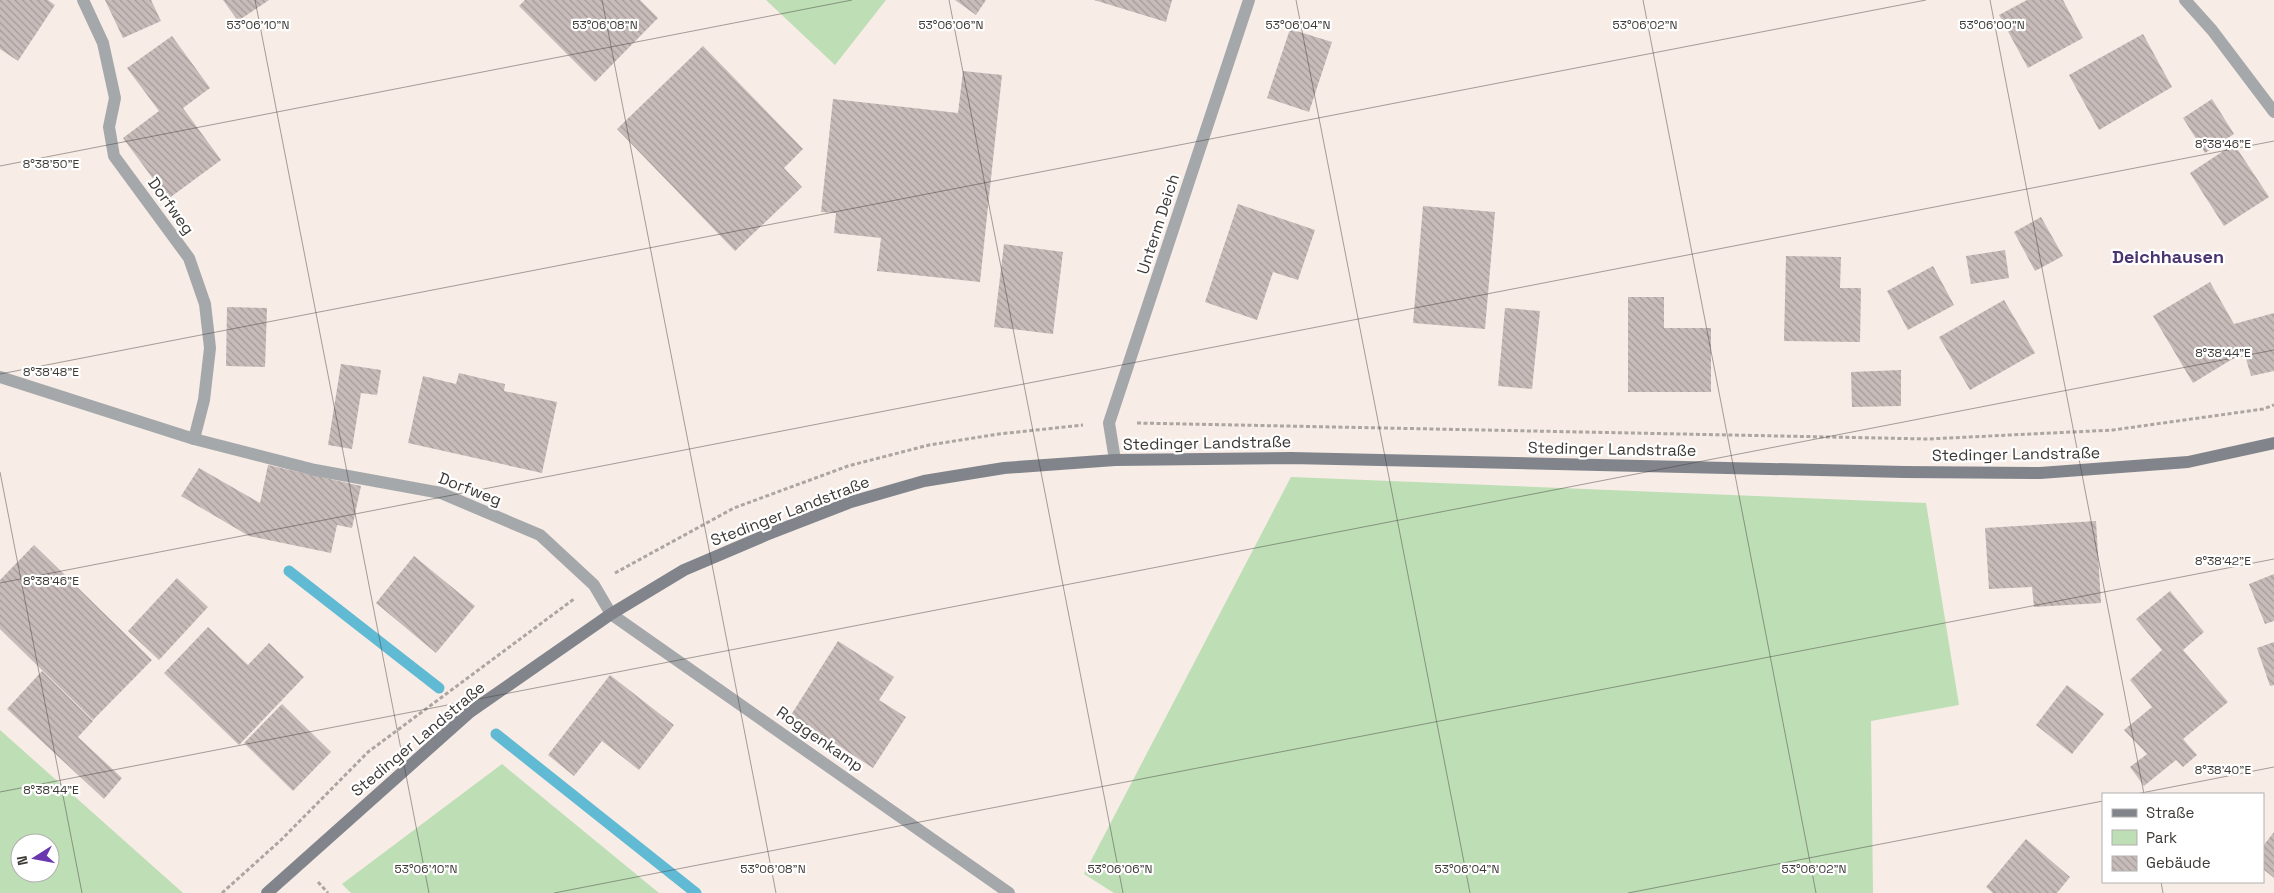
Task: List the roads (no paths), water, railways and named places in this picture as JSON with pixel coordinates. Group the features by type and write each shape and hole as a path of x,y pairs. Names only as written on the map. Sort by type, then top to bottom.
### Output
{"main road":[{"name":"Stedinger Landstraße","path":"267,893 470,712 610,614 684,570 860,499 924,481 1004,468 1115,460 1291,458 1904,472 2040,472 2188,462 2274,443"}],"street":[{"name":"Dorfweg","path":"83,0 103,43 115,98 109,127 114,156 189,258 205,304 210,348 204,400 194,439"},
{"name":"Unterm Deich","path":"1115,460 1109,423 1249,0"},
{"path":"2185,0 2212,30 2274,112"},
{"name":"Dorfweg","path":"0,377 194,439 315,470 441,493 540,535 594,585 610,614"},
{"name":"Roggenkamp","path":"610,614 1009,893"}],"waterway":[{"path":"289,571 439,688"},
{"path":"496,734 696,893"}],"district":[{"name":"Deichhausen","path":"2168,256"}]}
